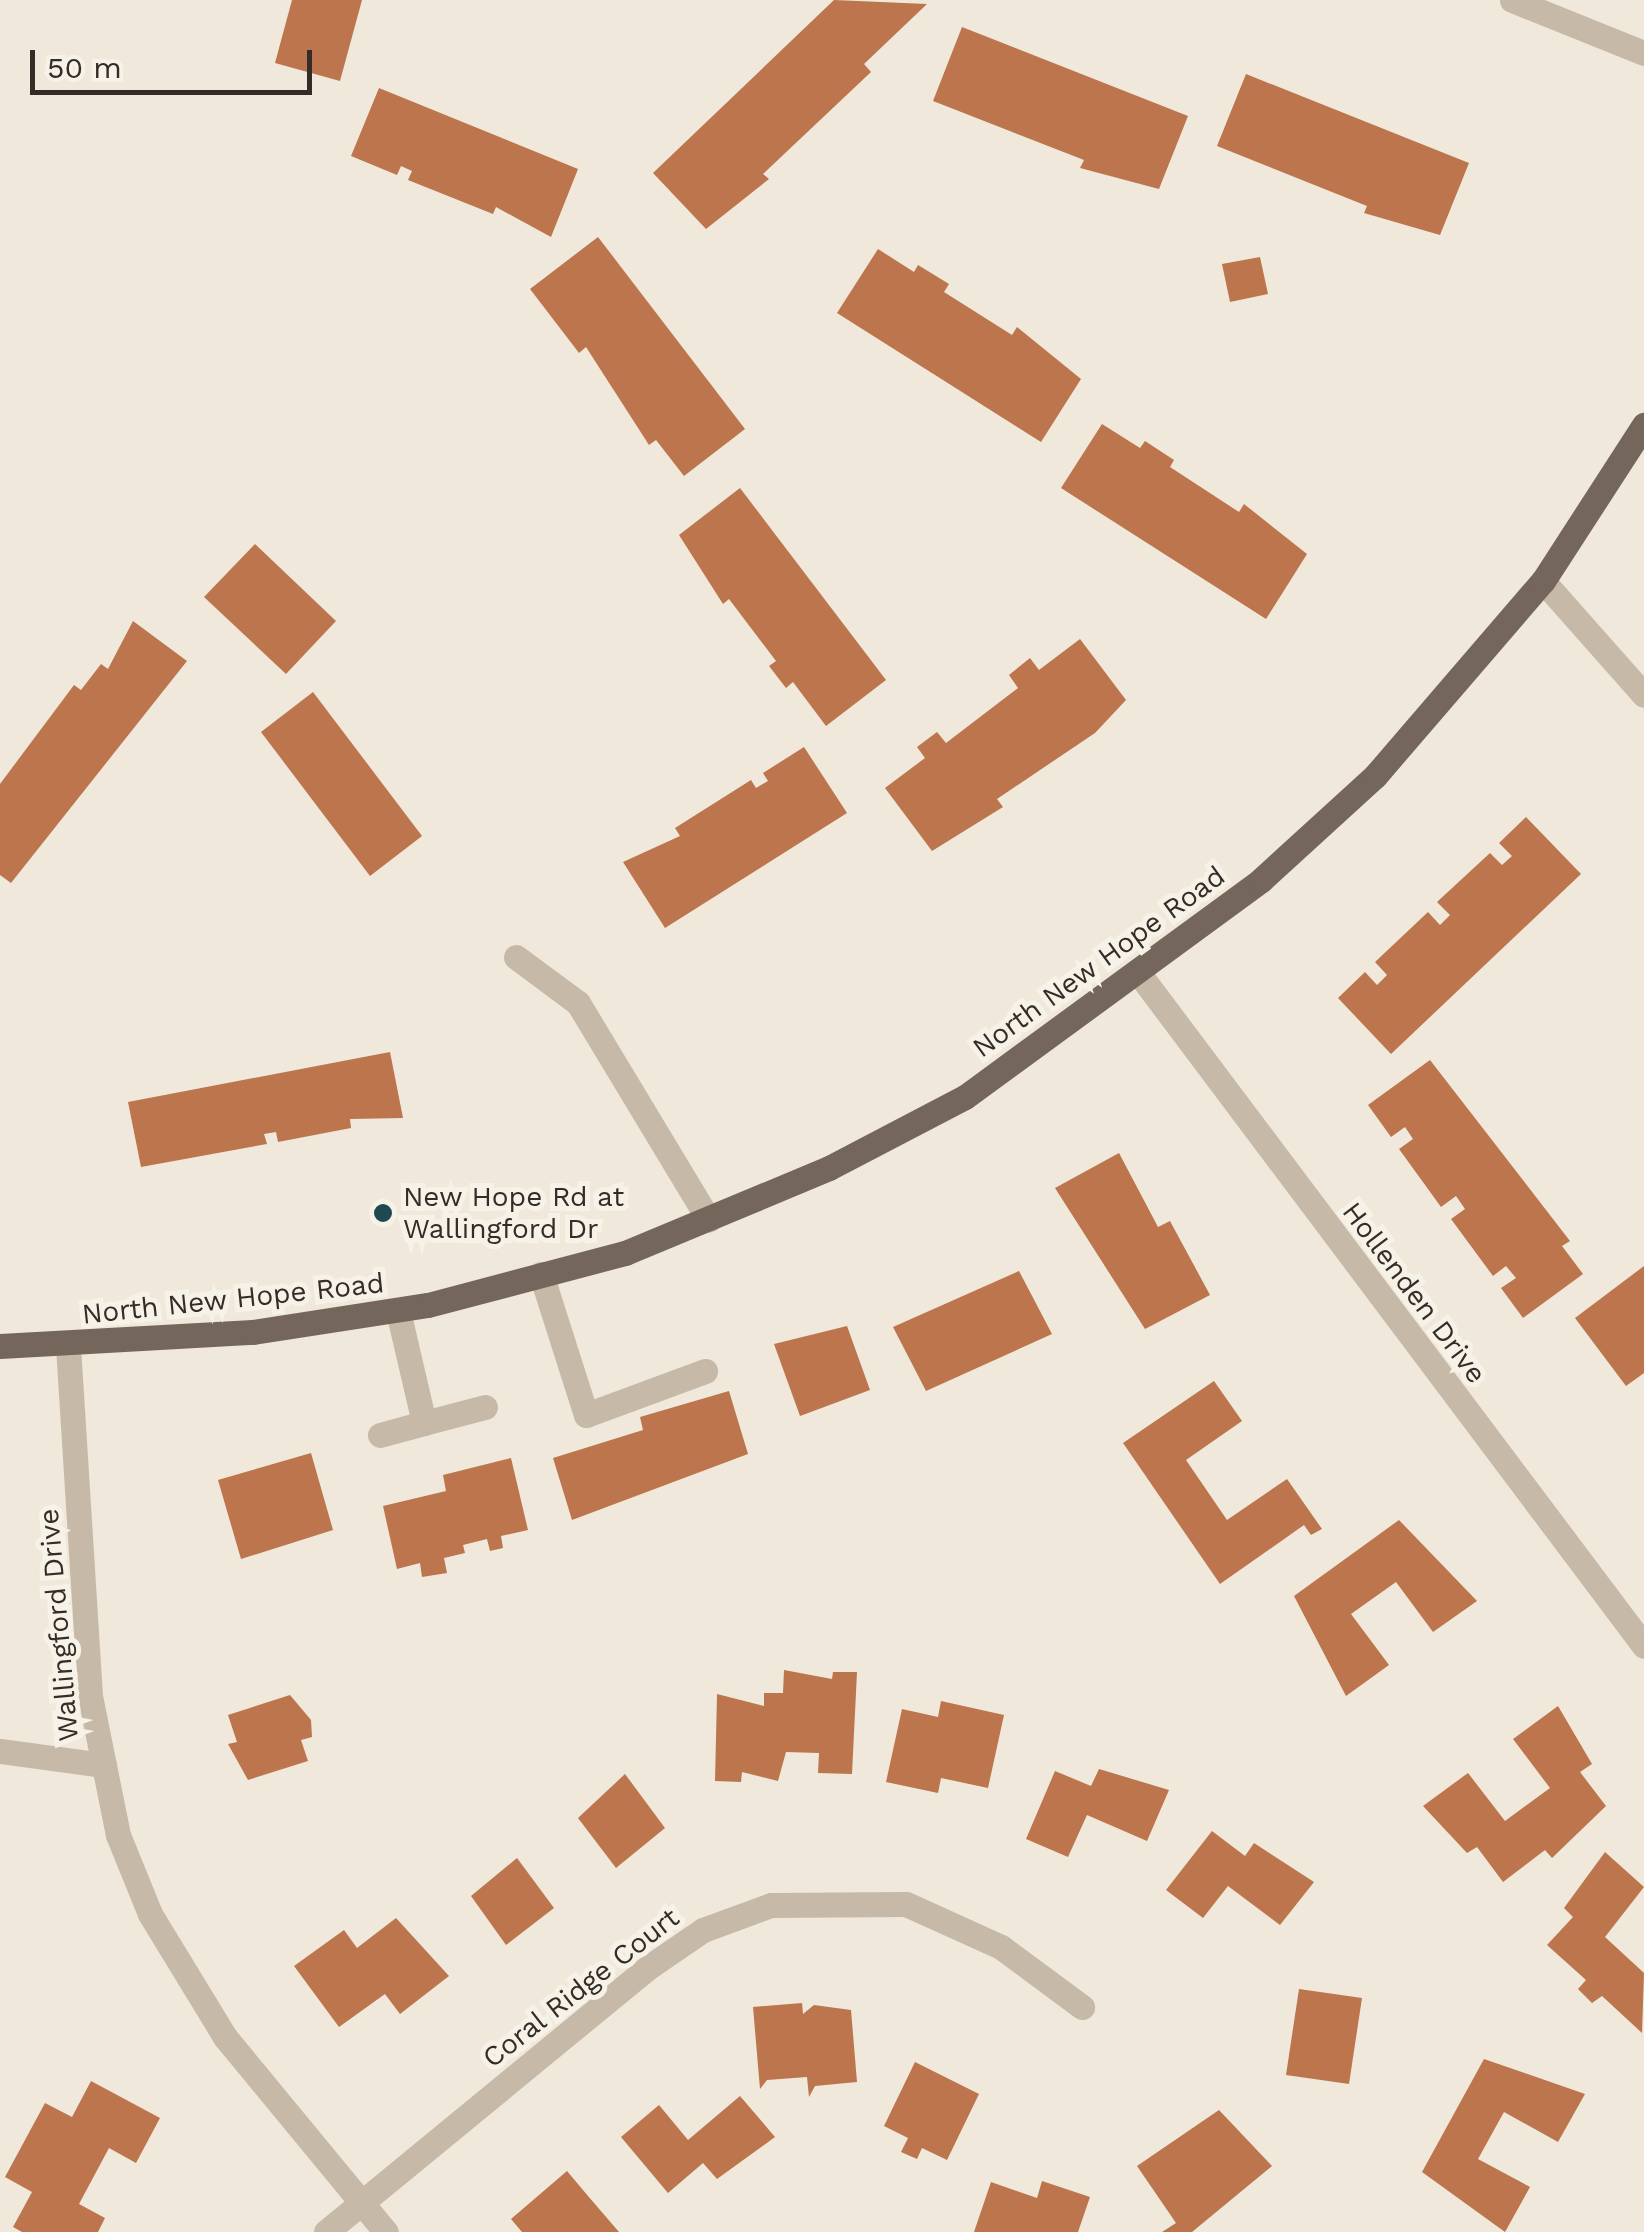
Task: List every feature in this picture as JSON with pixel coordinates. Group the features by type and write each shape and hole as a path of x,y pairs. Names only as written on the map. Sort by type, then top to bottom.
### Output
{"main road":[{"name":"North New Hope Road","path":"0,1346 68,1346 398,1311 541,1274 709,1220 965,1096 1140,974 1375,776 1543,580 1644,425"}],"street":[{"path":"1512,0 1644,54"},
{"path":"1543,580 1644,695"},
{"path":"516,957 578,1003 709,1220"},
{"name":"Hollenden Drive","path":"1140,974 1644,1646"},
{"path":"541,1274 586,1415 705,1372"},
{"path":"398,1311 424,1423"},
{"name":"Wallingford Drive","path":"68,1346 90,1696 104,1765 150,1914 225,2036 386,2232"},
{"path":"380,1434 485,1407"},
{"path":"0,1751 104,1765"},
{"name":"Coral Ridge Court","path":"326,2232 646,1969 704,1930 771,1905 906,1904 1001,1947 1082,2007"}],"building":[{"path":"292,0 362,0 340,81 275,63"},
{"path":"834,0 927,4 864,64 871,72 763,174 769,179 706,229 653,173"},
{"path":"962,27 1188,116 1159,189 1080,168 1084,160 933,101"},
{"path":"1246,74 1469,163 1440,235 1364,213 1367,206 1217,146"},
{"path":"379,88 578,169 551,237 496,207 493,214 408,180 412,171 401,166 397,175 351,156"},
{"path":"598,237 745,429 684,476 656,440 649,445 586,347 579,353 530,289"},
{"path":"878,249 914,272 918,265 949,284 944,292 1012,335 1017,327 1081,379 1041,442 837,313"},
{"path":"1260,257 1268,294 1230,302 1222,264"},
{"path":"1102,424 1140,448 1145,441 1174,460 1170,467 1239,512 1244,504 1307,554 1266,619 1061,488"},
{"path":"740,488 886,680 826,726 793,682 786,688 769,666 776,661 729,599 723,604 679,535"},
{"path":"255,544 336,621 286,674 204,597"},
{"path":"133,621 187,661 11,883 0,875 0,784 74,685 81,690 101,664 108,669"},
{"path":"1080,639 1126,700 1095,733 997,799 1003,807 932,851 885,788 925,758 917,747 937,732 946,743 1018,688 1009,675 1030,658 1039,670"},
{"path":"313,692 422,836 370,876 261,732"},
{"path":"804,747 847,813 665,928 623,862 680,836 675,828 751,780 756,788 768,781 763,773"},
{"path":"1526,817 1581,874 1391,1054 1338,998 1365,972 1377,985 1387,975 1375,962 1428,912 1440,925 1450,915 1437,902 1490,853 1502,865 1512,856 1499,843"},
{"path":"390,1052 403,1118 350,1119 351,1128 278,1142 276,1132 264,1134 267,1144 141,1167 128,1102"},
{"path":"1430,1060 1570,1241 1562,1246 1583,1274 1523,1318 1501,1288 1516,1278 1506,1266 1493,1276 1451,1219 1465,1209 1456,1196 1441,1207 1399,1149 1413,1139 1405,1127 1391,1137 1368,1105"},
{"path":"1119,1153 1158,1227 1170,1221 1210,1295 1145,1329 1055,1188"},
{"path":"1644,1266 1644,1373 1626,1386 1575,1318"},
{"path":"1019,1271 1052,1334 926,1391 893,1327"},
{"path":"847,1326 870,1390 800,1416 774,1344"},
{"path":"1214,1381 1242,1421 1186,1460 1227,1520 1287,1479 1322,1529 1311,1535 1304,1525 1220,1584 1123,1443"},
{"path":"729,1391 748,1454 572,1520 553,1458 643,1430 640,1417"},
{"path":"311,1453 333,1530 241,1559 218,1480"},
{"path":"511,1458 528,1530 501,1536 503,1548 490,1551 487,1539 463,1545 465,1553 444,1558 447,1573 422,1577 420,1563 397,1569 383,1506 446,1491 443,1475"},
{"path":"1399,1520 1477,1601 1433,1632 1396,1582 1351,1614 1389,1665 1346,1696 1294,1596"},
{"path":"784,1670 832,1679 833,1672 857,1672 852,1774 818,1773 819,1753 786,1752 778,1781 742,1772 741,1782 715,1781 717,1694 764,1706 764,1693 783,1693"},
{"path":"290,1695 311,1720 312,1737 301,1740 308,1761 248,1780 228,1744 237,1742 228,1715"},
{"path":"941,1701 1004,1715 988,1788 941,1778 938,1793 886,1782 902,1709 938,1717"},
{"path":"1558,1706 1592,1764 1580,1772 1606,1806 1552,1858 1545,1850 1503,1882 1477,1847 1467,1853 1423,1806 1468,1773 1505,1821 1550,1788 1513,1739"},
{"path":"1099,1769 1169,1790 1147,1841 1087,1815 1068,1857 1026,1839 1055,1771 1091,1786"},
{"path":"625,1774 665,1828 616,1868 578,1818"},
{"path":"1212,1831 1245,1856 1254,1843 1314,1882 1280,1925 1228,1886 1203,1918 1166,1890"},
{"path":"1605,1852 1644,1887 1605,1937 1644,1973 1642,2033 1602,1996 1592,2003 1578,1989 1586,1980 1547,1945 1573,1917 1564,1908"},
{"path":"517,1858 554,1908 506,1945 471,1896"},
{"path":"396,1918 449,1976 400,2014 385,1994 339,2027 294,1966 344,1930 357,1948"},
{"path":"1299,1989 1362,1998 1349,2084 1286,2075"},
{"path":"802,2003 803,2014 814,2005 851,2010 857,2082 815,2086 809,2097 807,2077 767,2080 760,2089 753,2007"},
{"path":"1484,2059 1585,2094 1558,2142 1504,2112 1478,2159 1530,2187 1505,2232 1422,2172"},
{"path":"915,2062 979,2094 947,2160 922,2148 917,2159 901,2152 908,2138 884,2126"},
{"path":"91,2081 160,2118 136,2163 109,2148 79,2204 105,2218 98,2232 22,2232 13,2227 32,2192 5,2177 45,2103 72,2117"},
{"path":"740,2096 775,2137 717,2179 703,2163 668,2193 621,2137 659,2105 688,2140"},
{"path":"1219,2110 1272,2166 1192,2232 1162,2232 1176,2223 1137,2166"},
{"path":"567,2171 619,2232 522,2232 511,2219"},
{"path":"1042,2181 1090,2197 1078,2232 974,2232 991,2182 1037,2198"}],"place":[{"name":"New Hope Rd at Wallingford Dr","path":"383,1213"}]}
